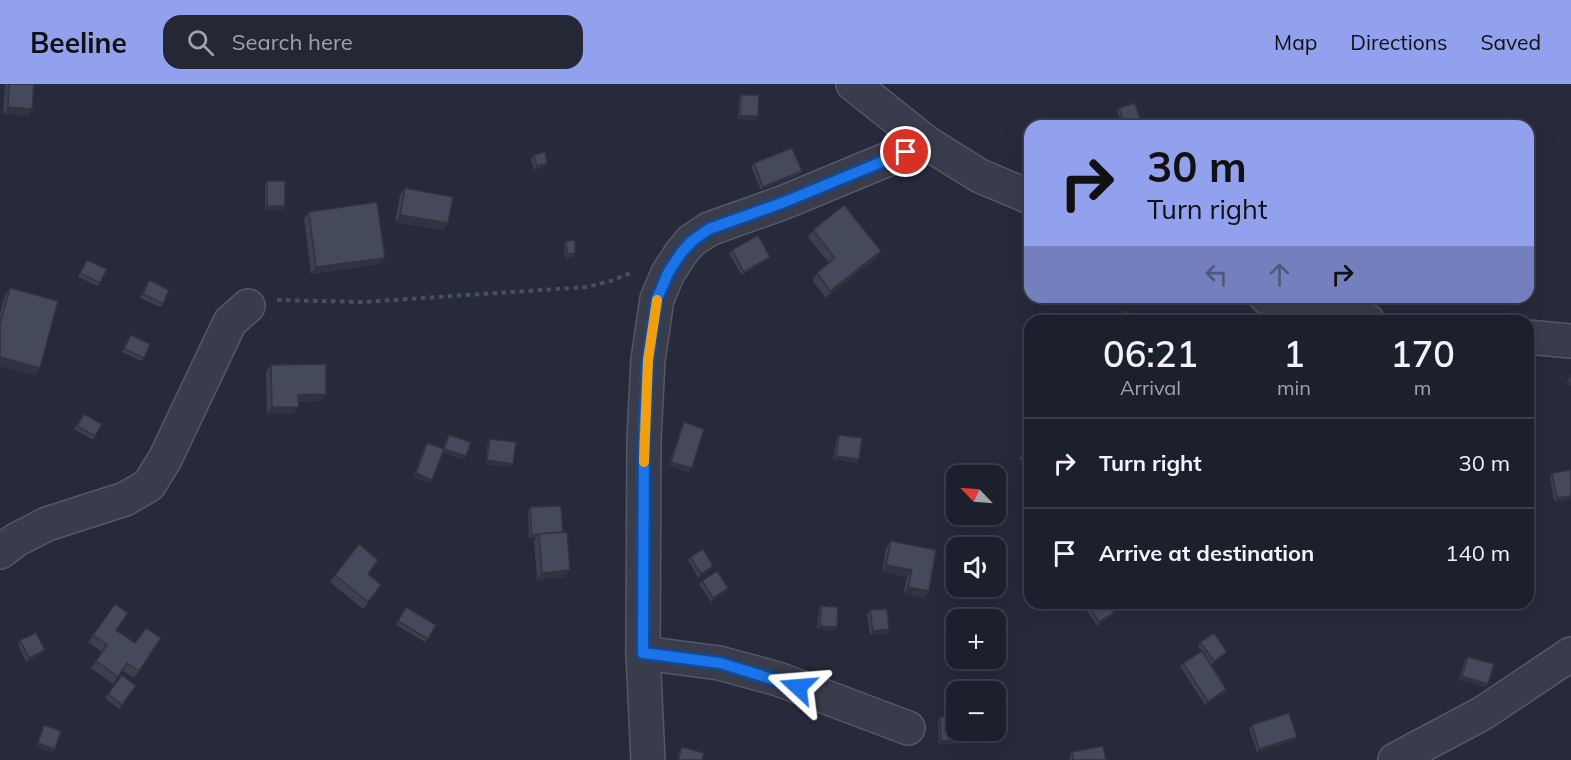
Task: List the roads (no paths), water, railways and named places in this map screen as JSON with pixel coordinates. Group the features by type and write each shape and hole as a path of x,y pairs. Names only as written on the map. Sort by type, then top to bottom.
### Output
{"street":[{"path":"852,84 927,143 980,176 1024,194"},
{"path":"648,760 643,653 644,439 648,360 657,299 668,273 692,241 709,229 782,203 927,143"},
{"path":"1288,303 1336,315"},
{"path":"0,552 16,540 47,524 124,499 149,484 165,459 230,322 248,306"},
{"path":"1534,337 1571,340"},
{"path":"643,653 720,663 778,679 908,728"},
{"path":"1395,760 1483,713 1571,654"}]}
